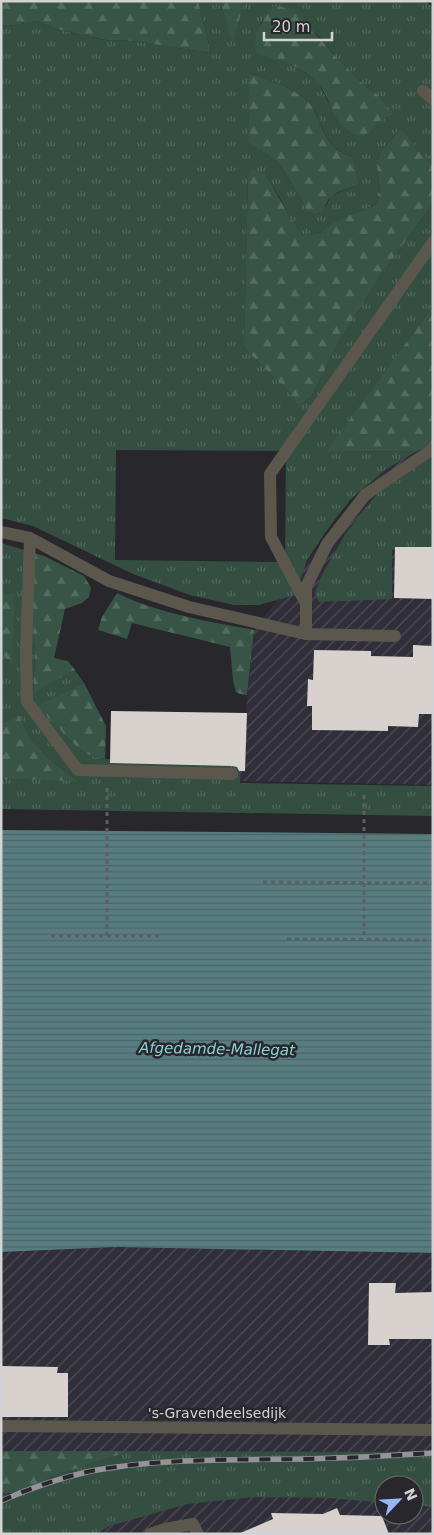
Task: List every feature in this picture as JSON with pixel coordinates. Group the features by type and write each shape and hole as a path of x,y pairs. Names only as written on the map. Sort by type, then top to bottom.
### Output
{"street":[{"path":"306,604 272,537 270,474 433,242"},
{"path":"306,634 306,587 327,544 366,495 433,449"},
{"path":"1,532 30,538 109,581 189,607 306,634 395,636"},
{"path":"30,538 26,653 27,702 78,770 232,774"},
{"name":"'s-Gravendeelsedijk","path":"1,1426 433,1430"},
{"path":"150,1534 165,1529 194,1524 198,1534"}],"path":[{"path":"107,788 107,936"},
{"path":"364,794 364,939"},
{"path":"262,882 433,883"},
{"path":"51,936 163,936"},
{"path":"287,938 433,940"}],"shaded area":[{"path":"433,442 433,785 239,781 254,630 386,461"},
{"path":"115,1247 433,1253 433,1534 1,1534 1,1252"}],"green space":[{"path":"1,1 198,1 211,53 133,41 106,40 56,29 37,21 9,26 1,25"},
{"path":"198,1 220,1 233,44 244,1 425,1 433,7 433,165 416,149 411,139 401,128 380,152 377,165 380,191 377,204 339,220 326,230 313,235 303,235 291,220 265,173 248,175 244,346 292,395 312,395 337,345 380,276 433,202 433,306 327,452 417,451 386,469 351,499 307,560 295,595 259,605 234,605 190,595 133,574 33,526 1,518 1,25 9,26 37,21 56,29 105,40 133,41 211,53","holes":["273,7 317,34 338,59 364,85 378,95 395,114 378,122 369,134 361,137 347,130 338,121 318,82 302,70 286,62 260,24","250,73 283,85 300,95 311,105 326,136 336,148 353,157 359,184 331,196 326,206 306,210 299,195 278,162 248,143","116,450 286,451 285,562 115,560"]},
{"path":"220,1 244,1 233,45"},
{"path":"273,6 294,9 338,59 364,85 378,95 395,114 378,122 369,134 361,137 355,135 337,120 321,87 310,75 288,64 257,53 256,40 259,28"},
{"path":"249,73 283,85 300,95 311,105 330,143 343,153 353,157 359,184 334,194 323,210 316,214 306,210 299,195 278,162 248,143"},
{"path":"401,128 411,139 416,149 433,165 433,202 380,276 337,345 312,395 298,405 292,395 244,346 248,175 251,169 265,173 297,228 303,235 315,234 343,218 377,204 380,191 377,165 380,152"},
{"path":"433,306 433,444 417,451 326,452"},
{"path":"433,458 433,550 392,550 392,599 320,602 315,593 323,573 346,533 377,494"},
{"path":"1,543 31,552 35,660 33,692 75,670 84,683 38,706 86,754 105,759 241,764 240,783 433,786 433,816 1,809 1,779 77,780 46,756 30,738 19,715 1,724 1,653 11,664 15,594 1,594"},
{"path":"31,552 44,556 84,576 91,588 89,597 82,603 65,609 54,658 68,661 75,670 33,693 35,660"},
{"path":"117,593 167,612 254,630 247,695 236,692 230,647 132,623 127,639 98,630 102,617"},
{"path":"1,594 15,594 12,665 1,653"},
{"path":"84,683 106,726 105,759 86,754 37,706"},
{"path":"19,715 30,738 46,756 78,781 1,779 1,724"},
{"path":"1,1451 125,1451 124,1453 56,1475 18,1493 1,1493"},
{"path":"125,1451 433,1452 433,1507 424,1506 424,1475 374,1475 374,1502 331,1498 254,1497 187,1504 109,1526 96,1534 1,1534 1,1502 56,1475 124,1453"}],"water":[{"name":"Afgedamde-Mallegat","path":"1,830 433,834 433,1253 115,1247 1,1252"}],"building":[{"path":"395,547 433,547 433,599 394,598"},
{"path":"413,645 433,646 433,714 419,714 418,727 388,726 388,731 312,730 312,706 307,706 308,679 313,680 314,650 371,651 371,656 413,657"},
{"path":"111,711 247,713 245,771 239,771 237,767 232,766 110,763"},
{"path":"369,1283 396,1283 395,1293 433,1292 433,1339 389,1339 390,1345 368,1345"},
{"path":"1,1366 58,1367 57,1373 68,1373 68,1417 1,1417"},
{"path":"337,1508 340,1515 374,1516 374,1525 386,1525 389,1534 238,1534 273,1519 271,1513 323,1514"}],"railway":[{"path":"1,1501 57,1480 91,1471 117,1467 197,1460 336,1458 433,1453"}]}
